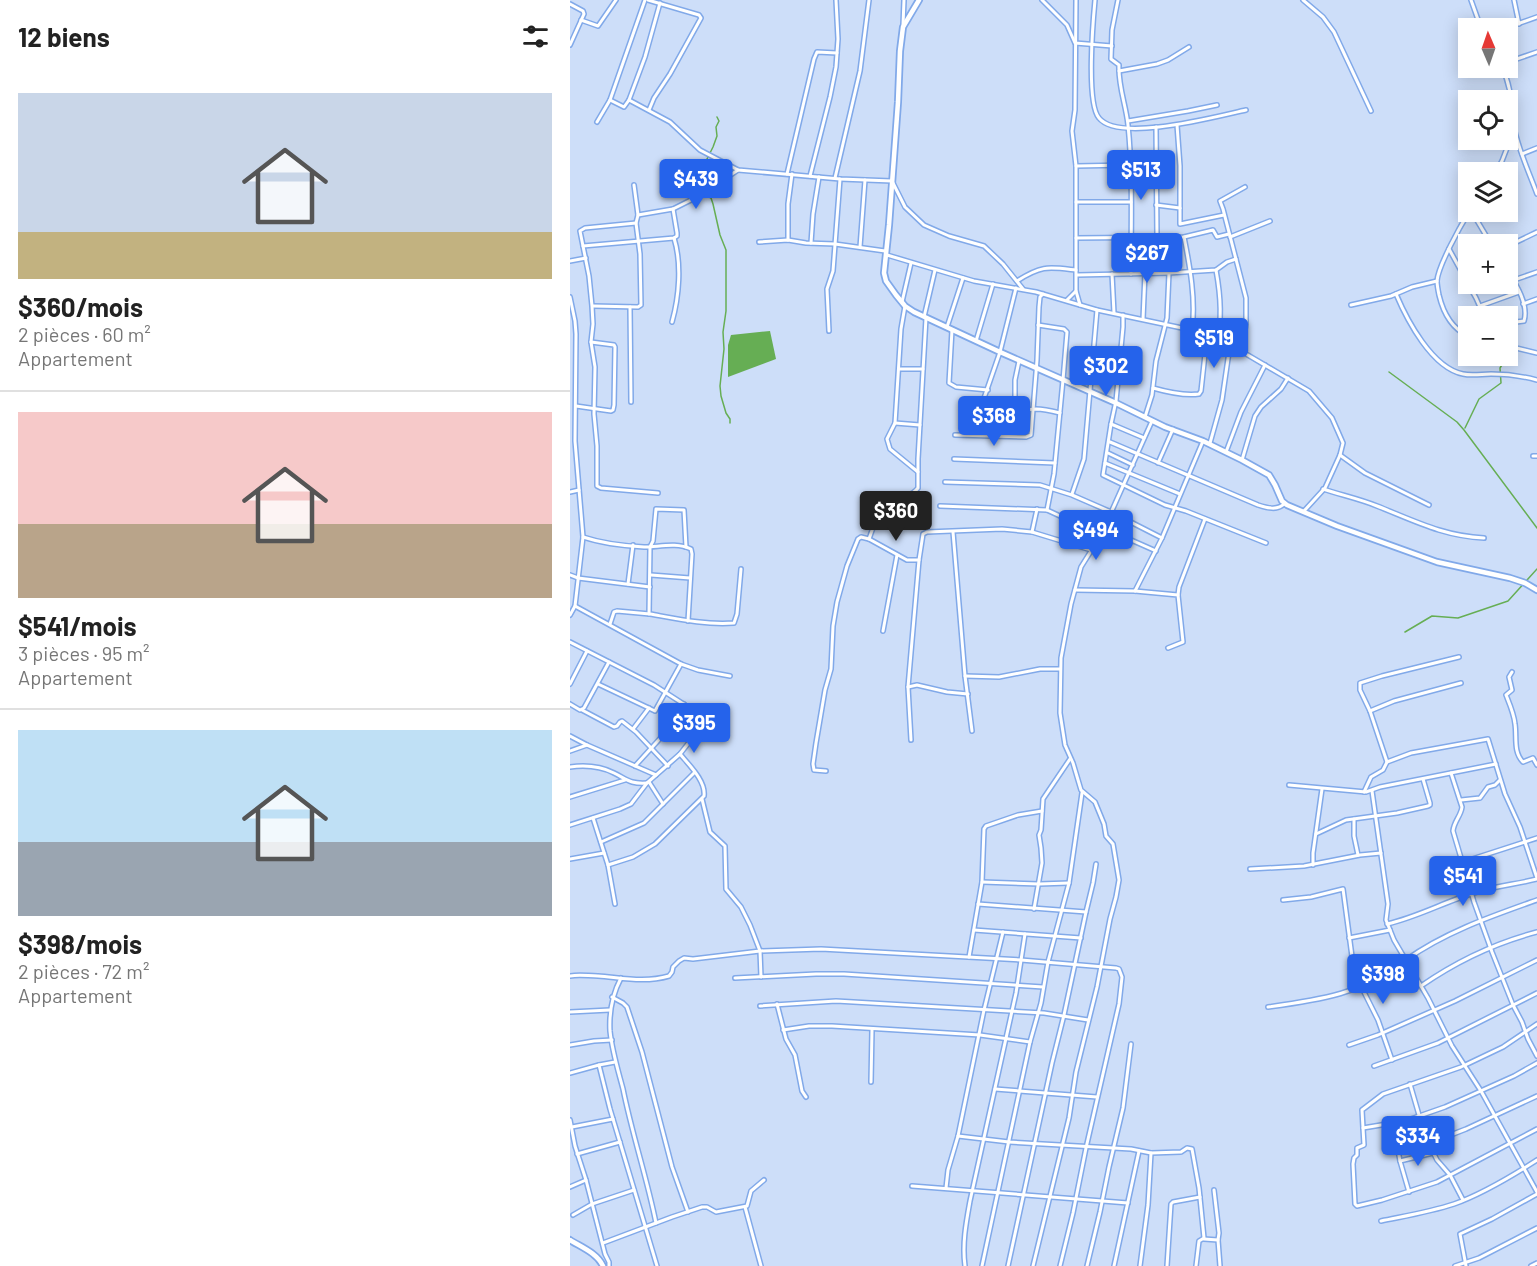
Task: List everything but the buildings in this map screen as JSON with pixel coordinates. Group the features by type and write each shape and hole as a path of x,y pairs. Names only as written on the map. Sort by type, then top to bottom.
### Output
{"street":[{"path":"581,20 598,26 616,0"},
{"path":"597,122 610,100 646,0 699,15 701,18 649,110"},
{"path":"810,176 830,97 837,52 836,0"},
{"path":"835,178 860,71 869,0"},
{"path":"904,0 884,277 903,304 949,329 1242,460 1269,475 1285,503 1303,512 1437,562 1510,578 1537,590"},
{"path":"903,27 919,0"},
{"path":"1042,0 1067,25 1075,43"},
{"path":"1076,0 1075,110 1072,130 1076,166 1076,291 1080,305"},
{"path":"1095,0 1092,43 1094,107 1097,116 1105,123 1128,129 1156,127 1177,125 1246,110"},
{"path":"1118,0 1112,30 1111,59 1119,63 1128,121 1131,274"},
{"path":"1303,0 1323,17 1334,32 1371,111"},
{"path":"1472,0 1478,18"},
{"path":"1514,0 1519,24 1537,17"},
{"path":"610,100 625,106 629,100 648,49 660,3"},
{"path":"570,4 584,11 570,45"},
{"path":"1075,43 1112,46"},
{"path":"1119,71 1157,64 1189,47"},
{"path":"787,174 814,59 817,52 837,52"},
{"path":"1518,59 1537,52"},
{"path":"629,100 676,126 700,150 738,170 892,181"},
{"path":"1128,121 1217,105"},
{"path":"1177,125 1180,223 1224,215"},
{"path":"1156,127 1157,237"},
{"path":"1518,140 1535,181 1537,194"},
{"path":"1522,154 1537,148"},
{"path":"1076,166 1130,165"},
{"path":"638,215 673,209 697,197 738,170"},
{"path":"788,240 788,204 792,174"},
{"path":"811,243 819,177"},
{"path":"1130,177 1155,178"},
{"path":"829,331 827,289 833,271 840,179"},
{"path":"860,248 865,180"},
{"path":"892,181 905,207 924,225 949,236 984,246 1023,289"},
{"path":"592,306 641,305 636,223 638,215 634,185"},
{"path":"1241,351 1245,335 1247,307 1245,290 1220,200 1245,187"},
{"path":"1076,202 1131,202"},
{"path":"1156,205 1180,208"},
{"path":"672,322 678,274 674,238 677,233 673,209"},
{"path":"1076,238 1184,237 1213,230 1217,237 1230,236 1270,221"},
{"path":"1458,328 1447,318 1437,281 1449,249 1464,222"},
{"path":"636,223 583,229 580,233 586,258 592,306 591,342 595,367 597,486 658,493"},
{"path":"1518,241 1537,232"},
{"path":"1184,237 1191,272 1192,331"},
{"path":"584,246 674,238"},
{"path":"759,242 788,240 835,244 885,253 963,278 1023,289 1097,310 1166,324 1230,345 1309,391 1328,413 1343,440 1340,454 1322,493 1303,512"},
{"path":"1449,249 1458,266"},
{"path":"570,261 586,258"},
{"path":"1077,275 1216,270 1236,259"},
{"path":"911,263 903,304 895,423 887,439 889,447 918,472"},
{"path":"1017,280 1047,267 1076,270"},
{"path":"869,539 875,522 884,523 899,500 918,488 926,326 935,270"},
{"path":"1216,270 1220,320 1217,339"},
{"path":"1518,279 1537,272"},
{"path":"1143,319 1145,273"},
{"path":"1145,417 1166,324 1168,273"},
{"path":"1112,274 1114,313"},
{"path":"963,278 949,329 950,384 956,387 988,390"},
{"path":"1351,305 1437,281"},
{"path":"976,341 993,284"},
{"path":"1016,288 1000,352 982,404 983,408 1015,411 1033,409 1060,413"},
{"path":"1067,300 1076,291"},
{"path":"1036,292 1040,297"},
{"path":"1473,294 1480,306 1519,292 1524,304 1525,317 1524,321 1518,322"},
{"path":"955,435 1030,437 1040,297 1043,294"},
{"path":"1396,294 1416,334 1448,367 1463,374 1518,375 1537,380"},
{"path":"570,297 576,334 576,441 583,537 575,606 570,615"},
{"path":"1524,304 1537,299"},
{"path":"630,307 631,402"},
{"path":"1072,495 1084,459 1097,310"},
{"path":"1123,315 1116,403 1103,476 1155,501 1266,543"},
{"path":"1038,325 1066,331 1052,489 1047,510"},
{"path":"1153,388 1199,394 1208,336"},
{"path":"576,406 613,410 615,347 611,344 591,342"},
{"path":"1210,444 1222,400 1230,345"},
{"path":"1518,348 1537,352"},
{"path":"1015,411 1015,380 1019,361"},
{"path":"1226,452 1241,412 1265,365"},
{"path":"900,369 923,369"},
{"path":"1242,460 1255,417 1261,407 1281,389 1288,378"},
{"path":"1033,1266 1069,1118 1088,1020 1119,884 1113,844 1106,836 1096,804 1079,787 1065,745 1060,713 1061,658 1081,567 1104,528 1152,421"},
{"path":"895,423 920,425"},
{"path":"1111,424 1144,438"},
{"path":"1158,463 1173,429"},
{"path":"1109,441 1258,505 1275,508 1285,503"},
{"path":"1135,591 1162,538 1203,441"},
{"path":"1107,453 1133,465"},
{"path":"1340,454 1365,473 1429,506"},
{"path":"954,459 1054,463"},
{"path":"1105,463 1180,494"},
{"path":"945,482 1036,485 1052,489 1111,512 1162,538"},
{"path":"1323,489 1366,502 1434,530 1460,536 1484,538"},
{"path":"570,492 579,490"},
{"path":"940,506 1047,510 1060,516 1104,528 1156,550"},
{"path":"649,614 650,547 653,541 656,508 684,510 686,547"},
{"path":"1032,532 1037,509"},
{"path":"1168,648 1183,642 1179,587 1205,519"},
{"path":"911,740 908,687 919,560 924,533 1002,529 1032,532 1091,550"},
{"path":"952,532 972,731"},
{"path":"583,537 597,541 650,547 660,545 691,549 688,621"},
{"path":"825,771 814,770 813,756 831,669 833,626 837,602 847,566 858,539 861,537 869,539 907,560 919,560"},
{"path":"628,584 633,545"},
{"path":"883,631 897,555"},
{"path":"610,624 615,611 711,624 735,622 741,569"},
{"path":"570,575 650,587"},
{"path":"651,575 690,578"},
{"path":"1075,590 1135,591 1178,595"},
{"path":"575,606 681,664 730,676"},
{"path":"570,642 666,692 705,720 680,754 648,783 631,804 570,825"},
{"path":"570,684 588,651"},
{"path":"1387,762 1360,683 1459,657"},
{"path":"582,710 609,662"},
{"path":"598,684 653,711 656,710 681,664"},
{"path":"965,676 999,676 1040,669 1060,669"},
{"path":"1512,672 1509,677 1512,690 1506,695 1516,726 1518,754 1523,762 1533,758 1537,765"},
{"path":"1371,711 1394,701 1461,683"},
{"path":"908,687 917,685 968,694"},
{"path":"570,704 614,727 622,721 633,729 668,766"},
{"path":"635,766 666,732 684,704"},
{"path":"633,729 649,708"},
{"path":"570,736 656,775"},
{"path":"1364,792 1371,777 1383,770 1387,762 1411,753 1487,738 1537,879 1472,894 1408,919 1387,924"},
{"path":"570,751 587,745"},
{"path":"608,866 633,856 655,843 702,800 705,792 695,773 680,754"},
{"path":"1034,909 1042,858 1039,835 1043,799 1071,759"},
{"path":"1289,785 1364,792 1496,764"},
{"path":"570,767 600,768 634,783 648,783"},
{"path":"601,842 644,823 695,773"},
{"path":"1451,773 1461,800 1461,811 1453,831 1472,894 1490,948 1537,1056"},
{"path":"1316,834 1339,822 1397,813 1430,805 1423,779"},
{"path":"570,797 625,780"},
{"path":"1461,800 1480,798 1488,787 1500,780"},
{"path":"648,783 663,804"},
{"path":"1313,865 1322,789"},
{"path":"1372,791 1388,904 1387,924 1448,1038 1495,1115 1537,1193 1460,1234 1466,1264"},
{"path":"982,1266 1048,962 1069,883 1082,792"},
{"path":"702,800 710,832 725,846 726,889 744,911 760,951 761,976"},
{"path":"969,957 982,882 983,832 986,826 1018,815 1042,811"},
{"path":"593,818 608,866 615,904"},
{"path":"1354,819 1354,836 1358,855"},
{"path":"1463,862 1537,838"},
{"path":"570,859 604,853"},
{"path":"1250,869 1313,865 1358,855 1381,853"},
{"path":"1008,1266 1096,864"},
{"path":"982,882 1069,883"},
{"path":"1283,900 1311,897 1342,889 1353,964 1383,1032 1392,1060"},
{"path":"1268,1007 1333,996 1362,988 1443,938 1481,920 1537,900"},
{"path":"978,904 1086,912"},
{"path":"974,930 1081,938"},
{"path":"1349,938 1390,930"},
{"path":"946,1188 949,1165 958,1136 1003,932"},
{"path":"1421,986 1472,955 1537,932"},
{"path":"964,1266 964,1230 1017,986 1025,934"},
{"path":"570,976 582,974 641,981 671,974 674,964 684,958 802,949 1021,960 1116,968 1122,977 1119,1004 1060,1266"},
{"path":"1348,1045 1466,996 1537,960"},
{"path":"735,978 816,974 862,975 1043,987"},
{"path":"621,978 612,997 612,1040 656,1223"},
{"path":"1374,1066 1448,1038 1537,993"},
{"path":"612,997 627,1007 642,1052 672,1167 688,1212"},
{"path":"760,1006 836,1001 1038,1013 1088,1020"},
{"path":"777,1004 787,1042 795,1055 802,1091 806,1097"},
{"path":"570,1012 611,1010"},
{"path":"1537,1024 1503,1047 1465,1065 1383,1094 1363,1109 1361,1112 1364,1143 1357,1148 1353,1164 1355,1205 1361,1206 1433,1184 1537,1129"},
{"path":"783,1030 822,1026 980,1035 1030,1042"},
{"path":"871,1082 872,1030"},
{"path":"570,1045 612,1040"},
{"path":"1087,1266 1126,1085 1131,1044"},
{"path":"570,1073 616,1062"},
{"path":"1363,1128 1405,1121 1445,1107 1537,1063"},
{"path":"599,1065 657,1266"},
{"path":"1410,1084 1433,1153 1450,1175 1463,1200"},
{"path":"995,1089 1098,1097"},
{"path":"1430,1143 1537,1096"},
{"path":"572,1128 614,1119"},
{"path":"570,1120 577,1154 609,1266"},
{"path":"1393,1124 1409,1192"},
{"path":"958,1136 1086,1148 1139,1150 1151,1153 1181,1152 1191,1148 1200,1197 1204,1239"},
{"path":"577,1154 621,1142"},
{"path":"1113,1266 1139,1150"},
{"path":"1140,1266 1148,1205 1151,1153"},
{"path":"1400,1161 1433,1153"},
{"path":"1381,1221 1463,1200 1537,1160"},
{"path":"570,1187 586,1180"},
{"path":"603,1243 705,1207 716,1212 745,1207 752,1191 764,1180"},
{"path":"912,1186 1128,1203"},
{"path":"573,1215 592,1204 634,1190"},
{"path":"1214,1190 1220,1266"},
{"path":"1167,1266 1171,1204 1200,1197"},
{"path":"745,1207 761,1266"},
{"path":"1455,1266 1466,1264 1537,1228"},
{"path":"570,1240 601,1261 603,1266"},
{"path":"1196,1266 1199,1241 1218,1240"},
{"path":"1531,1266 1537,1263"}],"shaded area":[{"path":"770,331 776,359 728,377 728,345 731,335"}],"waterway":[{"path":"717,117 719,121 713,147 705,163 692,177 693,186 711,198 726,250 726,311 720,386 730,423"},
{"path":"1465,428 1479,399 1501,383 1501,366"},
{"path":"1389,372 1457,422 1537,528"},
{"path":"1405,632 1432,616 1458,618 1508,601 1537,569"}]}
